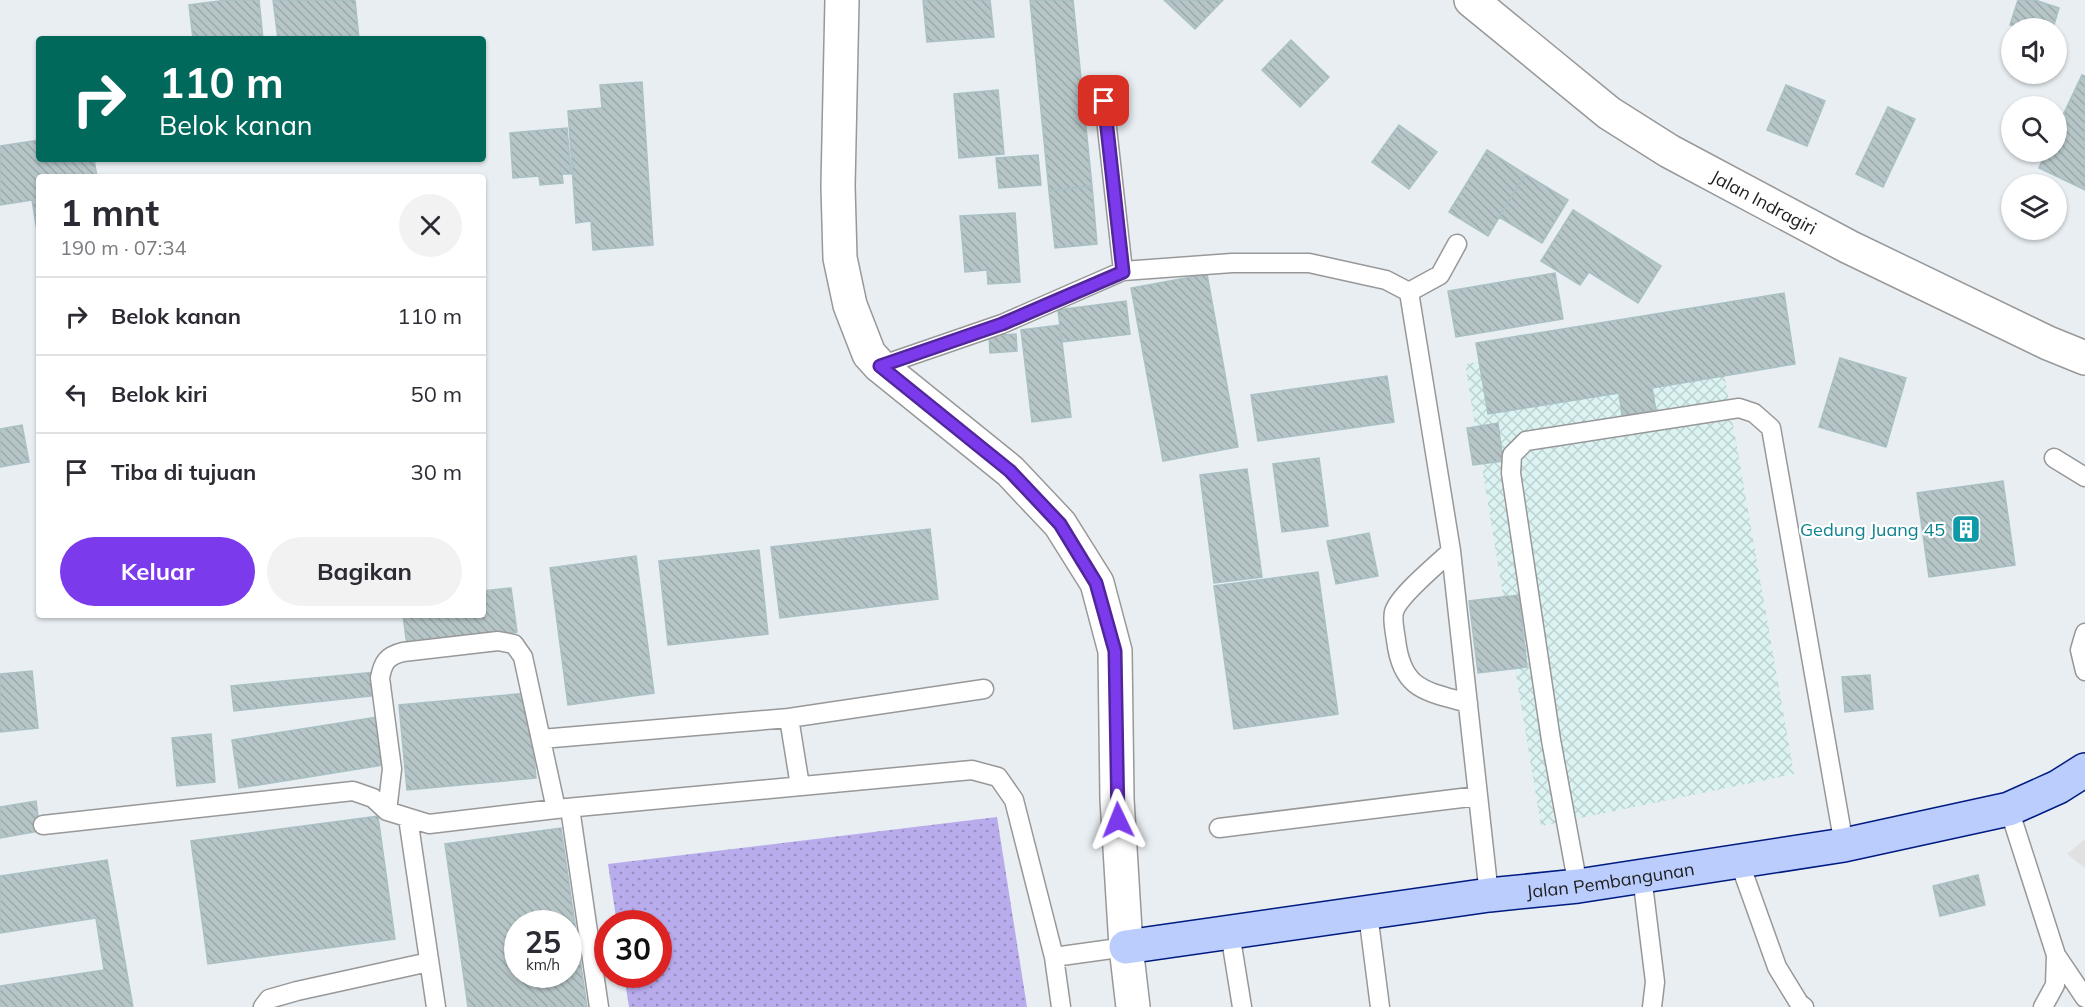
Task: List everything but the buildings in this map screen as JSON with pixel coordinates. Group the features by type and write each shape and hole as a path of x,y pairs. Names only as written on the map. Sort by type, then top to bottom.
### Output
{"main road":[{"name":"Jalan Pembangunan","path":"1126,947 1489,896 1578,886 1844,845 2009,809 2083,775"}],"street":[{"path":"842,0 838,186 840,258 850,305 869,354 880,366 1010,471 1060,524 1096,583 1115,651 1117,799 1126,947 1133,1007"},
{"name":"Jalan Indragiri","path":"1471,0 1609,113 1669,151 1849,247 2085,358"}],"lane":[{"path":"1104,101 1123,272"},
{"path":"1409,292 1440,274 1456,244"},
{"path":"880,366 1002,324 1123,272 1232,262 1309,263 1386,280 1409,292"},
{"path":"1409,292 1451,551 1489,896"},
{"path":"1578,886 1551,740 1511,473 1512,455 1526,441 1739,408 1754,413 1771,428 1844,845"},
{"path":"2054,458 2085,477"},
{"path":"1451,551 1407,594 1394,612 1398,659 1407,678 1427,692 1468,703"},
{"path":"2085,633 2080,650 2085,670"},
{"path":"387,810 392,769 380,678 382,664 391,655 498,641 514,644 523,657 541,740 563,809 599,1007"},
{"path":"541,740 789,718 984,689"},
{"path":"789,718 800,786"},
{"path":"43,825 353,791 373,798 387,810 429,824 972,770 998,777 1014,800 1054,957 1061,1007"},
{"path":"1219,828 1478,796"},
{"path":"2009,809 2056,955 2085,998"},
{"path":"408,818 436,1007"},
{"path":"1739,861 1777,966 1799,1003 1804,1007"},
{"path":"1642,876 1655,982 1652,1007"},
{"path":"1368,914 1380,1007"},
{"path":"1230,933 1242,1007"},
{"path":"1054,957 1126,947"},
{"path":"2043,1007 2055,985 2056,955"},
{"path":"262,1007 269,999 297,991 429,962"}],"shaded area":[{"path":"1716,327 1794,774 1541,826 1465,364"},
{"path":"997,817 1027,1007 629,1007 626,988 672,988 672,910 615,910 608,864"},
{"path":"2085,839 2085,868 2067,854"}],"place":[{"name":"Gedung Juang 45","path":"1966,529"}],"route":[{"path":"1104,101 1123,272 1002,324 880,366 1010,471 1060,524 1096,583 1115,651 1118,820"}]}
